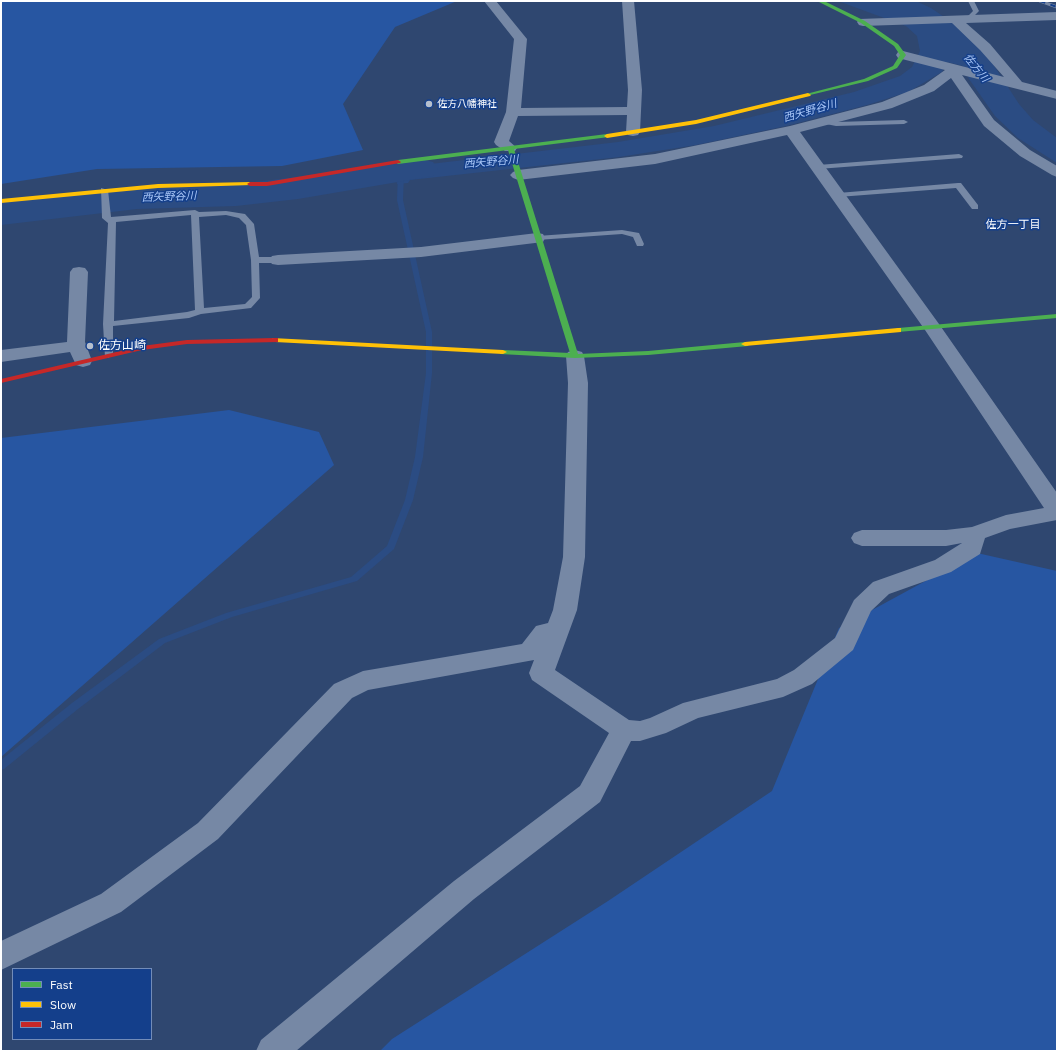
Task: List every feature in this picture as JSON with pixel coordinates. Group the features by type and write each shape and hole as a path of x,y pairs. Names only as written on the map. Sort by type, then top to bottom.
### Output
{"street":[{"path":"490,1 521,40 513,112 501,142 510,148 575,356 578,383 574,557 565,610 541,673 624,730 640,731 692,710 783,687 803,677 844,644 862,606 881,588 943,566 972,548 975,534"},
{"path":"628,1 635,90 633,132"},
{"path":"820,1 868,22 908,56 953,70 1057,95"},
{"path":"961,19 989,14 991,12 988,7"},
{"path":"868,22 1057,16"},
{"path":"961,19 1015,84"},
{"path":"1,201 104,193 158,186 267,184 415,159 582,140 696,122 840,88 887,72 908,56"},
{"path":"518,175 655,159 791,130 887,105 929,88 953,70"},
{"path":"953,70 989,123 1025,153 1057,172"},
{"path":"513,112 633,111"},
{"path":"791,130 933,328 1056,506 1056,513 1006,522 975,534 946,538 862,538"},
{"path":"278,260 421,252 537,238"},
{"path":"79,272 80,353"},
{"path":"1,356 80,353 108,355 166,345 226,340 283,340 575,356 648,353 1057,316"},
{"path":"1,381 80,353"},
{"path":"1,956 111,903 208,831 343,691 363,681 530,652 544,632 557,631"},
{"path":"272,1051 464,890 590,794 624,730"}],"lane":[{"path":"961,19 976,11 971,1"},
{"path":"824,121 836,124 904,122"},
{"path":"818,167 959,156"},
{"path":"838,195 958,185 975,207"},
{"path":"104,193 106,218 112,222 108,355"},
{"path":"109,220 195,212 200,303 198,311"},
{"path":"108,324 189,316 198,311 248,306 256,298 255,260 250,224 242,216 226,213 195,215"},
{"path":"537,238 622,232 636,235 640,244"},
{"path":"255,260 278,260"}],"shaded area":[{"path":"1,1 457,1 395,27 343,104 363,150 282,166 97,169 1,184"},
{"path":"229,410 319,432 334,465 1,757 1,438"},
{"path":"977,553 1057,571 1057,1051 380,1051 392,1039 608,901 772,791 839,628"}],"water":[{"name":"佐方川","path":"838,1 916,1 931,8 953,23 989,58 1019,104 1033,120 1057,138 1057,163 1018,138 995,116 969,79 963,66 947,62 942,72 908,92 867,105 786,126 696,145 619,157 410,180 408,183 397,184 396,178 389,175 356,181 351,177 396,168 618,142 714,126 854,92 900,76 912,67 920,51 917,36 906,26"}],"waterway":[{"name":"西矢野谷川","path":"1,214 137,198 236,195 298,188 401,170 421,169"},
{"path":"1,766 75,706 162,641 229,615 354,579 391,547 409,500 419,457 429,373 429,332 400,200 401,173"}],"railway":[{"path":"1040,1 1057,7"}],"traffic: fast":[{"path":"808,95 866,80 895,67 903,55 896,45 863,22 820,1"},
{"path":"398,162 607,136"},
{"path":"510,148 575,356"},
{"path":"898,330 1057,316"},
{"path":"503,352 575,356 648,353 745,344"}],"traffic: slow":[{"path":"607,136 696,122 808,95"},
{"path":"1,201 158,186 250,184"},
{"path":"745,344 898,330"},
{"path":"275,340 503,352"}],"traffic: jam":[{"path":"250,184 267,184 398,162"},
{"path":"1,381 142,348 187,342 275,340"}],"place":[{"name":"佐方八幡神社","path":"429,104"},
{"name":"佐方山崎","path":"90,346"}],"district":[{"name":"佐方一丁目","path":"1013,225"}]}
